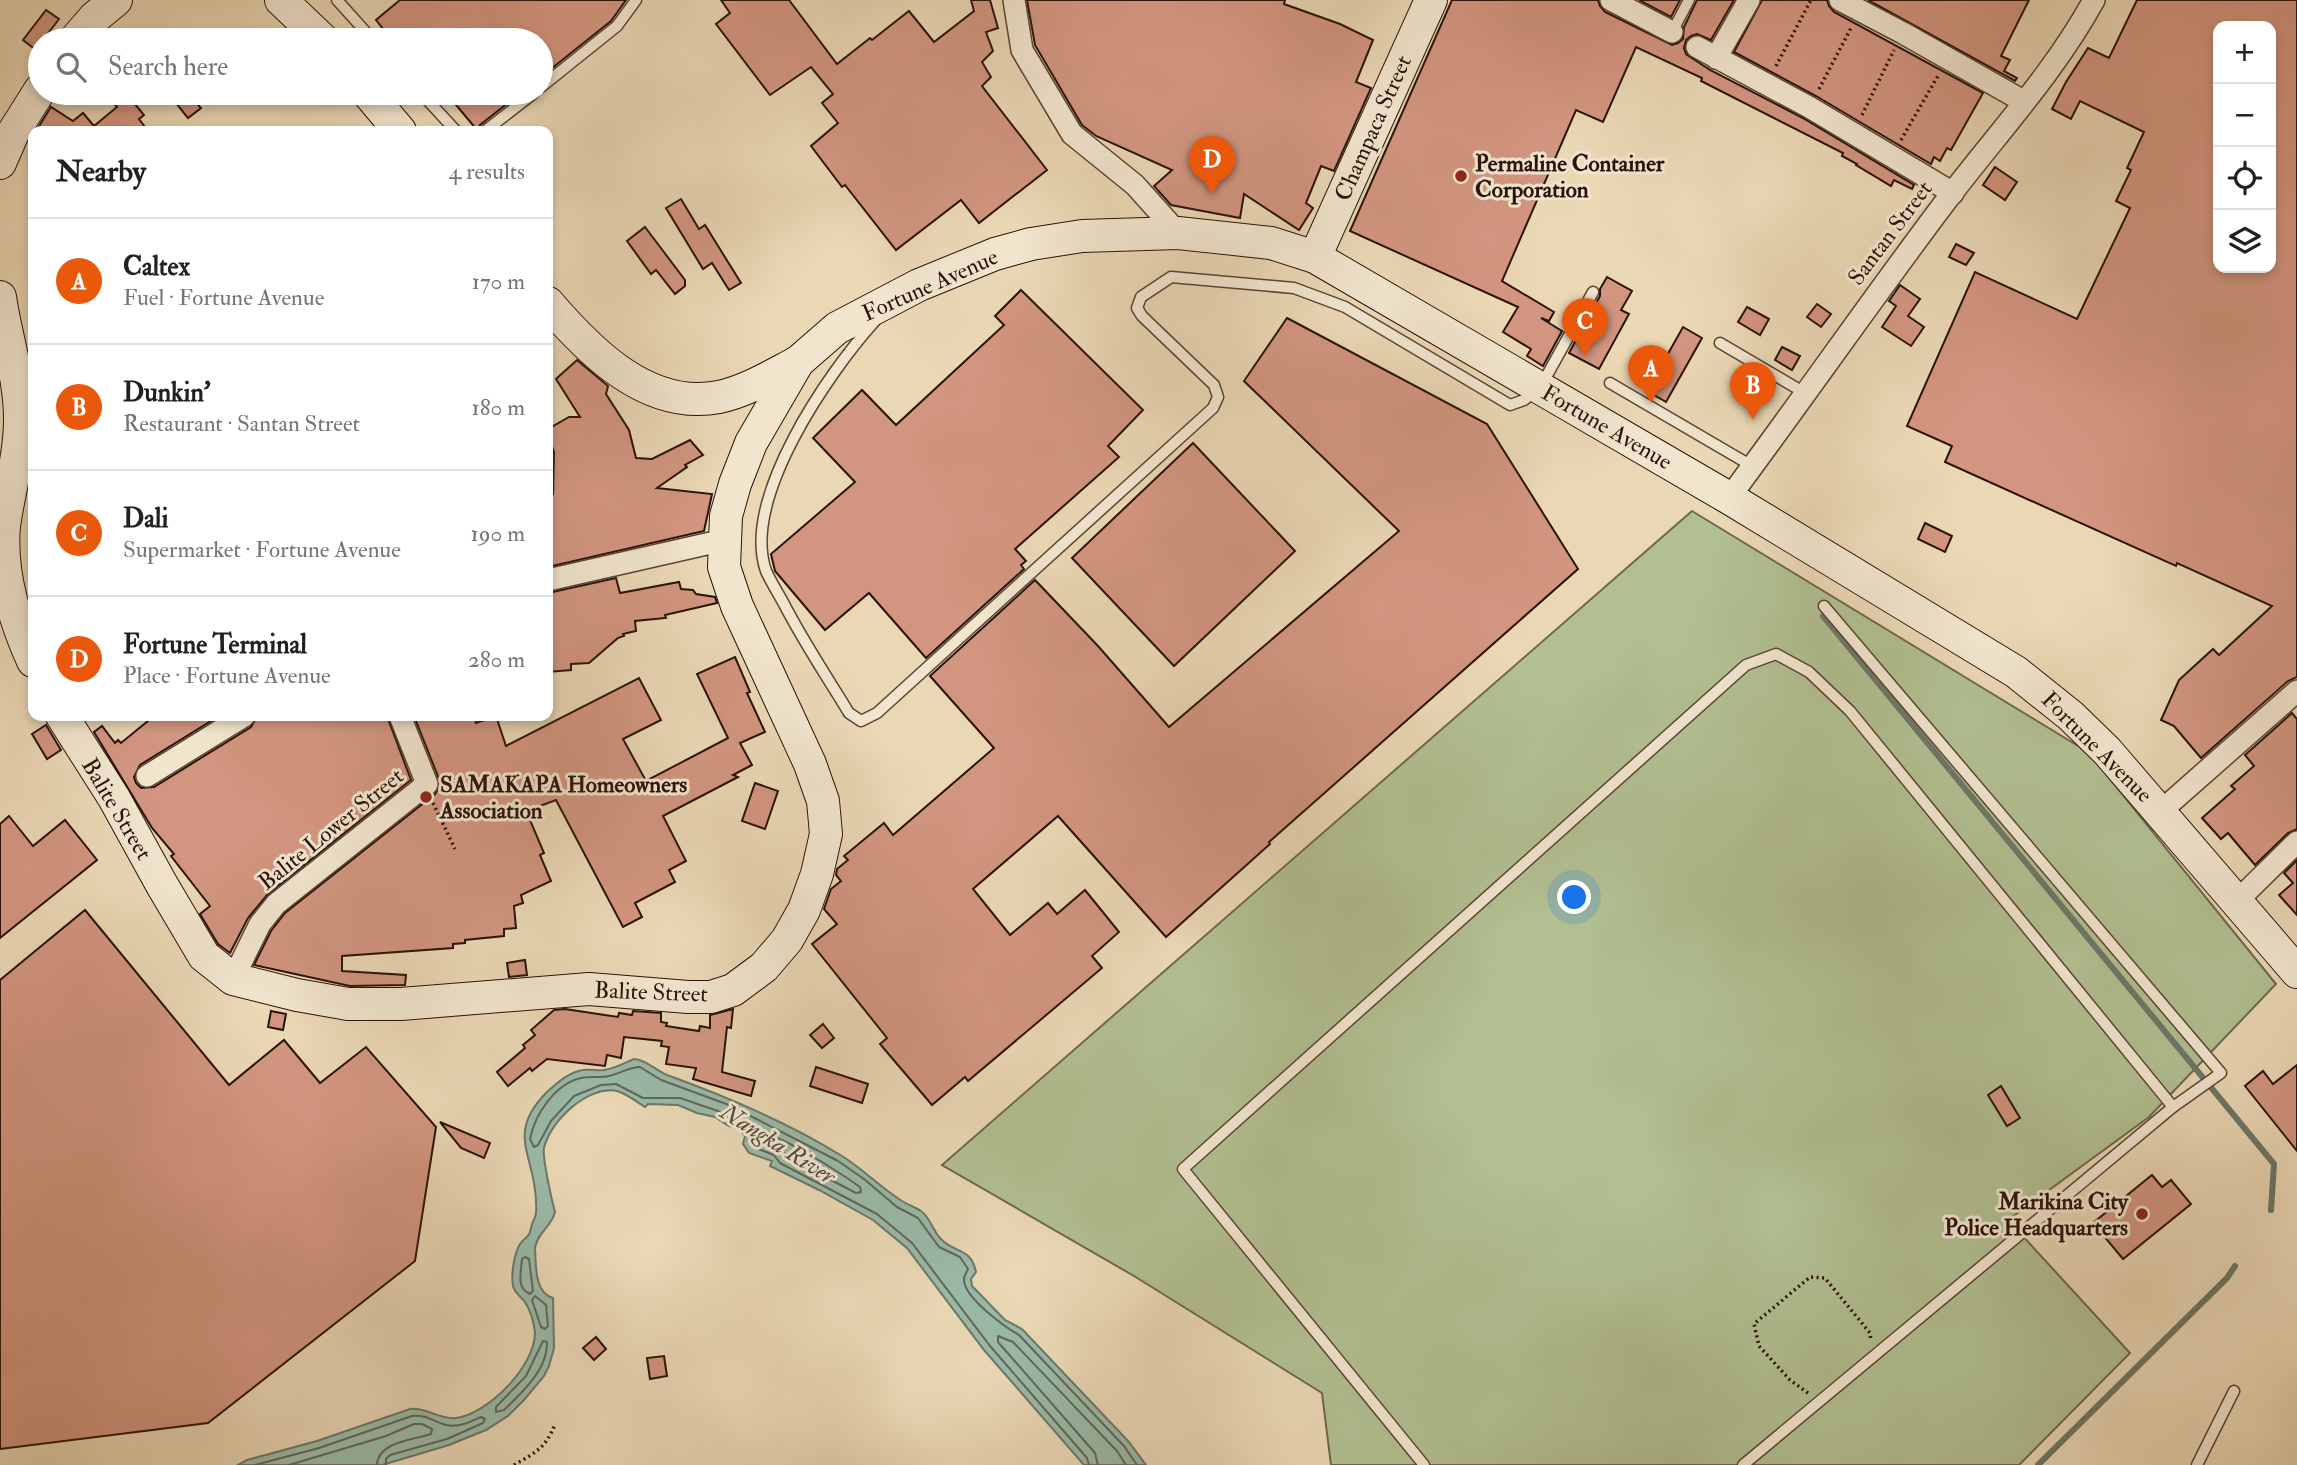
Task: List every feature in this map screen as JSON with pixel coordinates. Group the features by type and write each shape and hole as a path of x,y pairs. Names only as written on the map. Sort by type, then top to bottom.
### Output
{"main road":[{"path":"85,28 116,0"},
{"path":"281,0 310,28"},
{"name":"Champaca Street","path":"1315,257 1431,0"},
{"path":"0,163 13,133 31,105"},
{"path":"378,105 396,126"},
{"name":"Fortune Avenue","path":"798,362 837,328 898,296 958,267 1031,244 1082,236 1178,233 1271,243 1315,257 1729,498 2016,672 2071,716 2108,751 2297,972"},
{"path":"0,297 20,418 17,462 2,529 3,557 8,590 28,647"},
{"path":"553,308 610,365 654,389 674,396 697,400 720,397 743,389 798,362"},
{"name":"Balite Street","path":"65,721 114,798 204,956 233,979 348,1004 401,1004 589,989 688,998 710,997 733,990 764,967 787,940 804,909 817,874 826,834 823,801 810,764 737,606 724,567 726,516 735,484 751,443 798,362"}],"street":[{"path":"1014,0 1022,50 1072,134 1135,185 1178,233"},
{"path":"1717,58 1749,0"},
{"path":"1840,0 2023,102"},
{"name":"Santan Street","path":"1729,498 1953,193 2056,60 2094,0"},
{"path":"1621,2 1672,32"},
{"path":"1697,47 1809,107 1953,193"},
{"path":"553,579 724,540"},
{"path":"2161,811 2297,691"},
{"path":"147,776 236,721"},
{"name":"Balite Lower Street","path":"233,979 260,924 276,904 427,784 402,721"},
{"path":"2237,901 2297,842"}],"lane":[{"path":"337,0 362,28"},
{"path":"553,77 617,26 636,0"},
{"path":"1672,32 1689,0"},
{"path":"432,105 451,126"},
{"path":"491,126 519,105"},
{"path":"898,296 856,342 791,438 776,471 761,540 766,570 790,617 849,713 861,721 877,713 1213,408 1218,397 1214,385 1142,316 1137,307 1141,297 1171,277 1293,288 1345,307 1510,405 1524,400 1540,388 1593,292"},
{"path":"1720,343 1805,393"},
{"path":"1610,383 1752,466"},
{"path":"1743,1465 2173,1107 2221,1073 1825,606"},
{"path":"1424,1465 1183,1170 1746,665 1776,654 1809,671 1850,711 2173,1107"},
{"path":"2197,1465 2234,1391"}],"path":[{"path":"1766,84 1811,0"},
{"path":"1809,107 1860,10"},
{"path":"1853,134 1903,33"},
{"path":"1891,157 1949,59"},
{"path":"427,784 432,801 455,849"},
{"path":"1819,1401 1790,1380 1759,1346 1754,1324 1810,1277 1825,1278 1870,1333 1872,1358"},
{"path":"514,1465 544,1446 555,1424"}],"shaded area":[{"path":"1692,511 2088,752 2276,984 2149,1117 2008,1220 2130,1353 2019,1465 1331,1465 1322,1393 1134,1276 942,1165"}],"water":[{"name":"Nangka River","path":"634,1059 800,1132 842,1156 894,1196 921,1211 943,1241 971,1259 976,1272 971,1279 972,1286 1005,1320 1022,1329 1129,1442 1146,1465 1084,1465 984,1350 907,1248 873,1220 770,1166 772,1161 749,1153 743,1144 745,1136 740,1129 715,1117 678,1105 648,1104 645,1107 621,1092 606,1091 583,1099 572,1107 554,1127 544,1148 555,1212 535,1248 539,1284 547,1295 553,1298 554,1348 544,1376 524,1400 508,1416 486,1430 449,1445 382,1465 238,1465 410,1409 450,1418 469,1415 482,1408 507,1386 527,1360 535,1333 529,1309 515,1291 512,1281 516,1253 529,1234 536,1215 534,1185 525,1145 527,1120 547,1092 568,1075 583,1070 608,1069"}],"building":[{"path":"400,0 626,0 611,21 553,67 553,28 382,28 376,20"},
{"path":"721,0 789,0 837,64 909,11 934,42 974,11 971,0 990,0 998,28 986,32 993,51 982,62 991,77 982,86 1047,170 979,223 961,200 896,250 811,146 838,123 822,103 833,94 811,67 770,95 716,24 730,13"},
{"path":"1027,0 1285,0 1284,4 1340,24 1373,40 1356,82 1371,88 1334,171 1321,166 1306,203 1313,208 1299,230 1244,194 1240,218 1171,205 1154,186 1172,170 1096,136 1082,125 1035,45"},
{"name":"Permaline Container Corporation","path":"1452,0 1598,0 1605,12 1672,45 1683,39 1684,27 1697,0 1734,0 1711,40 1697,34 1691,36 1686,40 1686,54 1710,70 1803,118 1914,185 1912,189 1894,180 1891,186 1842,156 1843,153 1701,81 1702,78 1636,47 1603,122 1576,110 1502,281 1554,312 1549,321 1541,318 1562,331 1543,366 1527,356 1531,349 1503,332 1518,307 1350,231"},
{"path":"1639,0 1680,0 1671,17"},
{"path":"1762,0 1827,0 1834,12 1983,93 1951,150 1947,148 1940,161 1934,157 1931,164 1816,96 1734,52"},
{"path":"1868,0 2029,0 2001,56 2010,60 2004,71 2017,78 2015,81"},
{"path":"2137,0 2297,0 2297,677 2288,681 2201,758 2174,726 2161,720 2179,680 2213,649 2219,655 2272,606 1945,462 1952,446 1907,426 1975,272 2077,319 2130,208 2116,201 2131,170 2127,168 2144,132 2080,101 2071,119 2052,109 2088,48 2109,58"},
{"path":"46,10 59,19 52,28 32,28"},
{"path":"115,105 136,105 144,115 139,119 144,126 94,126 117,107"},
{"path":"178,105 198,105 201,108 188,118"},
{"path":"456,105 506,105 479,126 474,126"},
{"path":"51,107 73,121 83,113 94,126 39,126"},
{"path":"1995,167 2017,182 2005,200 1983,185"},
{"path":"681,199 699,229 705,225 741,283 729,290 712,263 703,269 666,208"},
{"path":"645,227 685,280 685,286 675,294 656,270 651,274 627,241"},
{"path":"1956,244 1974,253 1966,265 1949,257"},
{"path":"1607,277 1632,291 1621,310 1629,314 1599,369 1569,353 1600,296 1600,289"},
{"path":"1900,285 1920,299 1908,316 1924,327 1911,346 1882,327 1896,306 1889,301"},
{"path":"1021,290 1143,410 1108,446 1119,457 1015,549 1026,561 1021,565 1024,569 926,658 869,593 825,630 775,571 771,554 855,482 813,438 862,390 896,425 1004,325 995,316"},
{"path":"1817,304 1831,314 1821,327 1807,317"},
{"path":"1747,307 1769,319 1760,335 1738,322"},
{"path":"1287,318 1487,424 1578,569 1269,842 1270,844 1166,937 1058,816 973,889 1010,935 1048,903 1057,914 1085,890 1119,932 1092,956 1102,968 968,1081 965,1077 932,1105 880,1044 887,1038 812,944 837,924 824,909 831,889 841,881 836,875 837,869 848,860 844,856 884,823 893,835 994,748 930,676 1035,580 1169,727 1399,531 1244,381"},
{"path":"1683,327 1702,338 1666,402 1647,391"},
{"path":"1782,347 1800,356 1792,370 1775,360"},
{"path":"577,360 608,386 606,394 629,430 636,458 652,459 690,440 703,455 685,465 687,467 657,488 712,494 704,531 553,566 553,426 569,417 580,417 556,379"},
{"path":"1193,443 1295,551 1174,666 1072,558"},
{"path":"1925,523 1952,536 1945,552 1918,539"},
{"path":"616,578 620,593 679,582 681,589 715,597 717,603 665,615 666,618 635,621 636,631 623,634 624,636 589,663 571,664 571,670 553,672 553,592"},
{"path":"735,657 750,692 747,693 765,732 740,743 752,765 733,775 738,777 663,816 686,861 669,870 675,882 635,903 642,917 623,927 556,800 527,813 544,853 540,855 551,881 521,895 523,903 514,906 516,928 504,929 504,936 465,940 465,943 453,944 453,948 342,956 342,971 406,975 405,985 350,986 254,965 271,931 285,913 435,794 439,788 439,779 416,721 498,721 506,746 639,678 661,720 623,739 646,781 728,738 697,674"},
{"path":"2292,713 2297,719 2297,829 2288,833 2255,865 2228,833 2221,839 2202,818 2235,789 2231,786 2254,766 2245,755"},
{"path":"148,721 211,721 140,765 134,777 136,783 141,788 154,787 251,727 254,721 389,721 411,780 268,894 248,918 230,953 218,944 200,914 210,906 171,856 174,854 152,828 94,732 102,726 115,743 118,740 121,743"},
{"path":"46,725 61,750 47,759 32,734"},
{"path":"755,783 778,791 765,829 742,821"},
{"path":"9,816 33,846 65,820 97,860 0,938 0,824"},
{"path":"2297,860 2297,915 2279,895 2293,883 2284,873"},
{"path":"85,910 229,1085 284,1040 320,1083 366,1047 436,1127 415,1261 208,1423 0,1449 0,980"},
{"path":"525,960 527,975 509,977 507,963"},
{"path":"565,1009 618,1017 619,1013 632,1015 633,1011 661,1013 661,1022 667,1023 666,1026 699,1031 700,1026 710,1028 710,1015 733,1009 731,1028 727,1027 722,1072 755,1081 751,1096 693,1079 696,1068 666,1064 669,1047 661,1046 662,1041 624,1037 621,1058 607,1055 605,1066 547,1059 532,1071 530,1068 508,1086 497,1072 525,1048 523,1045 535,1035 531,1030 554,1010"},
{"path":"271,1011 286,1014 283,1030 268,1027"},
{"path":"823,1024 834,1038 822,1048 810,1035"},
{"path":"2297,1065 2297,1151 2245,1086 2263,1071 2273,1084"},
{"path":"816,1067 868,1084 862,1103 810,1086"},
{"path":"2001,1086 2020,1118 2007,1126 1988,1095"},
{"path":"440,1122 490,1143 484,1158 461,1148"},
{"name":"Marikina City Police Headquarters","path":"2152,1175 2162,1187 2171,1180 2191,1204 2123,1259 2093,1223"},
{"path":"596,1337 606,1349 594,1360 583,1348"},
{"path":"664,1356 667,1376 650,1379 647,1358"}],"waterway":[{"path":"1823,616 2274,1164 2271,1210"},
{"path":"2038,1465 2227,1278 2235,1266"}],"place":[{"name":"Permaline Container Corporation","path":"1461,176"},
{"name":"Fortune Terminal","path":"1212,194"},
{"name":"Dali","path":"1585,356"},
{"name":"Caltex","path":"1651,403"},
{"name":"Dunkin'","path":"1753,420"},
{"name":"SAMAKAPA Homeowners Association","path":"426,797"},
{"name":"Marikina City Police Headquarters","path":"2142,1214"}]}
